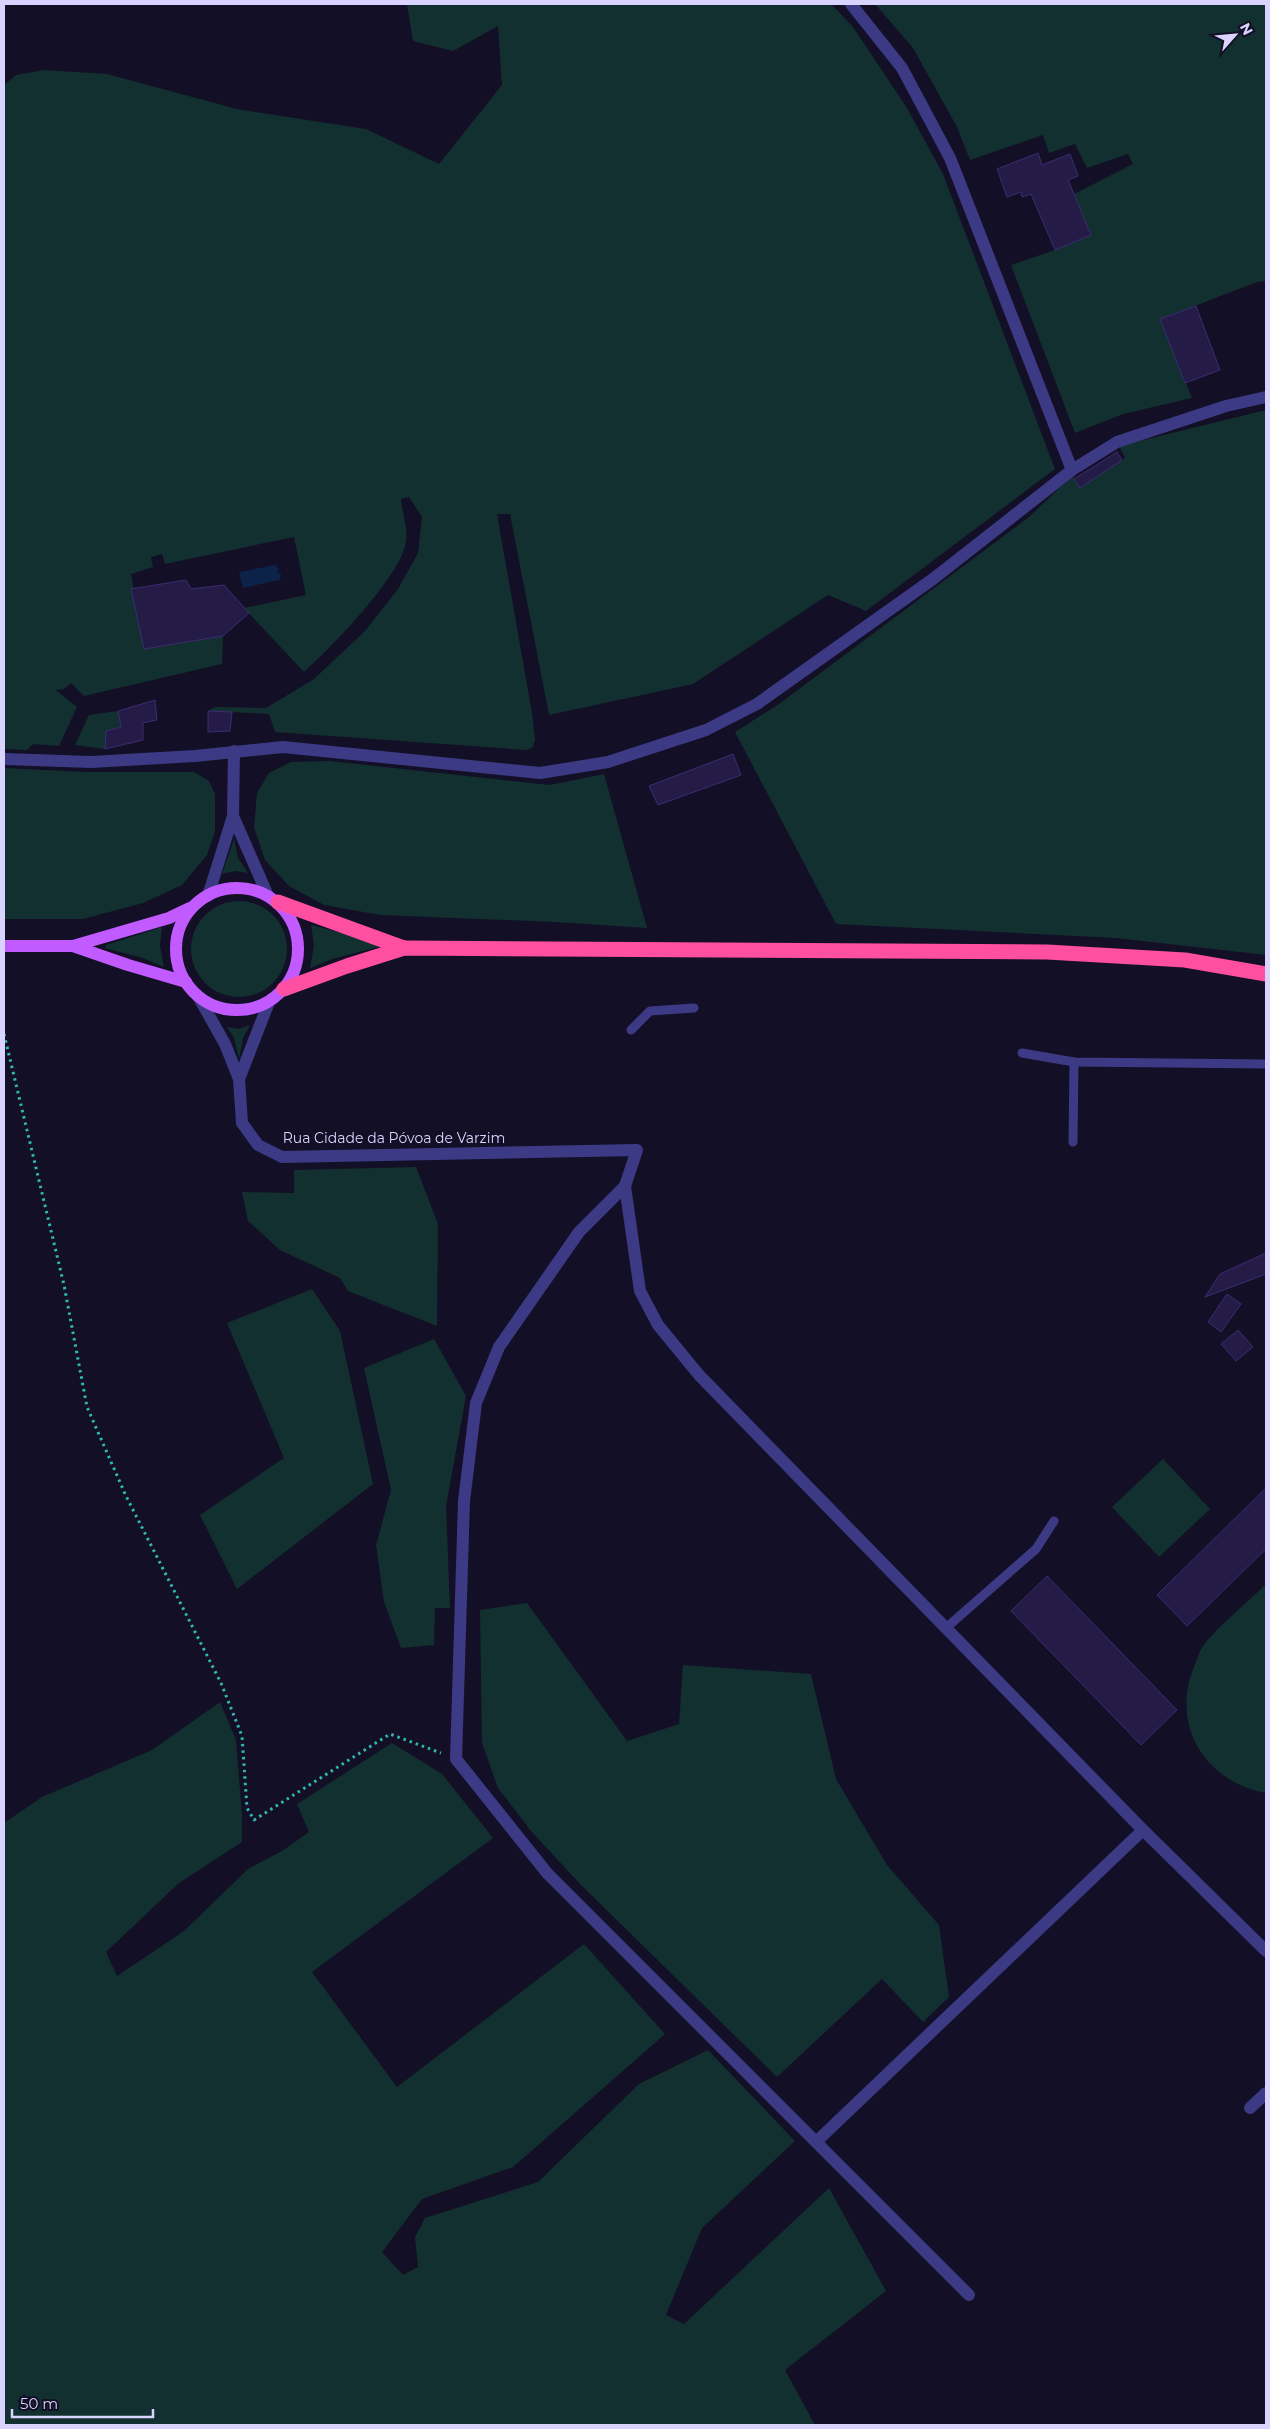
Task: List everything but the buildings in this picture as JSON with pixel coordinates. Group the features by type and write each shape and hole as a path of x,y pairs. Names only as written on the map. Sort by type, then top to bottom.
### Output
{"highway":[{"path":"273,899 304,914 404,948"},
{"path":"284,989 404,948 1047,952 1185,960 1266,974"}],"main road":[{"path":"4,946 72,946 169,918 208,896 241,889 273,899 293,922 298,954 294,973 284,989 269,1002 251,1009 232,1010 198,996 186,982 178,962 176,944 184,917 192,906"},
{"path":"72,946 186,982"}],"street":[{"path":"851,4 902,68 950,158 1072,470"},
{"path":"4,759 91,762 195,756 283,747 540,773 608,762 706,730 757,704 932,579 1072,470 1117,442 1226,406 1266,397"},
{"path":"208,896 233,816 234,751"},
{"path":"233,816 273,899"},
{"name":"Rua Cidade da Póvoa de Varzim","path":"198,996 225,1044 239,1079 242,1123 258,1146 282,1157 637,1150 625,1186"},
{"path":"239,1079 269,1002"},
{"path":"625,1186 579,1232 499,1347 476,1403 464,1501 456,1759 547,1874 969,2295"},
{"path":"625,1186 640,1291 658,1326 699,1375 1143,1830 1266,1950"},
{"path":"816,2142 1143,1830"},
{"path":"1250,2108 1266,2093"}],"lane":[{"path":"631,1030 650,1011 694,1008"},
{"path":"1022,1053 1074,1062 1266,1064"},
{"path":"1073,1142 1074,1062"},
{"path":"946,1628 1036,1549 1054,1521"}],"path":[{"path":"4,1034 64,1285 87,1407 126,1496 221,1683 242,1736 247,1808 254,1820 390,1734 456,1759"}],"green space":[{"path":"407,4 831,4 853,27 907,108 943,174 1055,469 866,611 828,595 693,684 549,715 510,514 497,514 532,713 535,740 532,748 527,750 275,732 269,714 208,711 215,707 266,708 314,679 365,631 398,589 418,553 422,517 409,497 401,499 406,541 402,555 392,572 364,610 304,672 244,608 306,595 294,537 165,564 162,554 151,557 153,567 131,574 134,589 131,589 144,649 223,636 222,664 84,696 71,683 64,689 56,690 77,707 59,746 33,744 27,750 4,749 4,85 16,75 44,70 107,74 237,109 366,129 439,164 502,85 498,26 453,51 413,41"},
{"path":"875,4 1266,4 1266,281 1257,282 1161,319 1192,398 1123,414 1075,433 1011,265 1091,235 1074,194 1133,164 1128,154 1087,168 1075,144 1049,153 1043,135 970,160 957,127 913,48"},
{"path":"1266,410 1266,955 1116,938 836,924 735,732 779,704 1029,517 1072,476 1080,488 1125,458 1119,446"},
{"path":"118,711 121,727 106,731 105,749 75,745 89,715"},
{"path":"330,761 550,785 604,774 647,928 556,922 380,915 324,905 289,886 265,860 254,827 257,793 269,773 291,762"},
{"path":"4,768 86,772 194,772 209,781 215,794 215,831 207,855 182,885 143,903 83,919 4,919"},
{"path":"234,839 238,858 248,873 235,871 222,874"},
{"path":"239,901 257,905 273,915 283,931 287,949 283,967 273,983 257,993 239,997 221,993 205,983 195,967 191,949 195,931 205,915 221,905"},
{"path":"311,925 378,942 378,947 332,959 310,968 314,945"},
{"path":"162,927 160,946 164,967 143,958 105,948 106,945"},
{"path":"250,1025 243,1038 239,1059 234,1038 227,1027 239,1029"},
{"path":"416,1167 438,1224 437,1326 348,1291 340,1278 280,1250 248,1221 242,1192 294,1193 294,1170"},
{"path":"312,1289 340,1331 373,1484 237,1589 200,1515 284,1458 227,1323"},
{"path":"434,1339 466,1396 446,1506 450,1608 435,1608 434,1645 401,1648 384,1602 376,1545 391,1490 364,1368"},
{"path":"1163,1459 1210,1509 1159,1557 1112,1507"},
{"path":"1266,1584 1266,1793 1244,1787 1226,1777 1210,1764 1198,1748 1190,1729 1187,1710 1188,1689 1194,1667 1203,1646 1225,1622"},
{"path":"527,1603 627,1741 679,1724 683,1665 811,1674 836,1779 887,1865 939,1925 949,1997 923,2022 882,1979 777,2077 581,1885 531,1831 498,1788 482,1743 480,1610"},
{"path":"220,1702 236,1740 242,1814 242,1842 179,1883 106,1952 117,1976 184,1931 248,1869 282,1851 309,1832 297,1804 392,1743 442,1774 493,1838 312,1972 397,2087 584,1944 665,2034 513,2167 422,2199 382,2252 403,2275 418,2267 415,2237 425,2218 538,2182 639,2084 708,2050 795,2141 702,2228 666,2315 684,2324 829,2188 886,2291 785,2370 815,2425 4,2425 4,1823 42,1797 152,1750"}],"water":[{"path":"275,565 279,569 277,572 281,574 280,580 243,588 239,572"}]}
